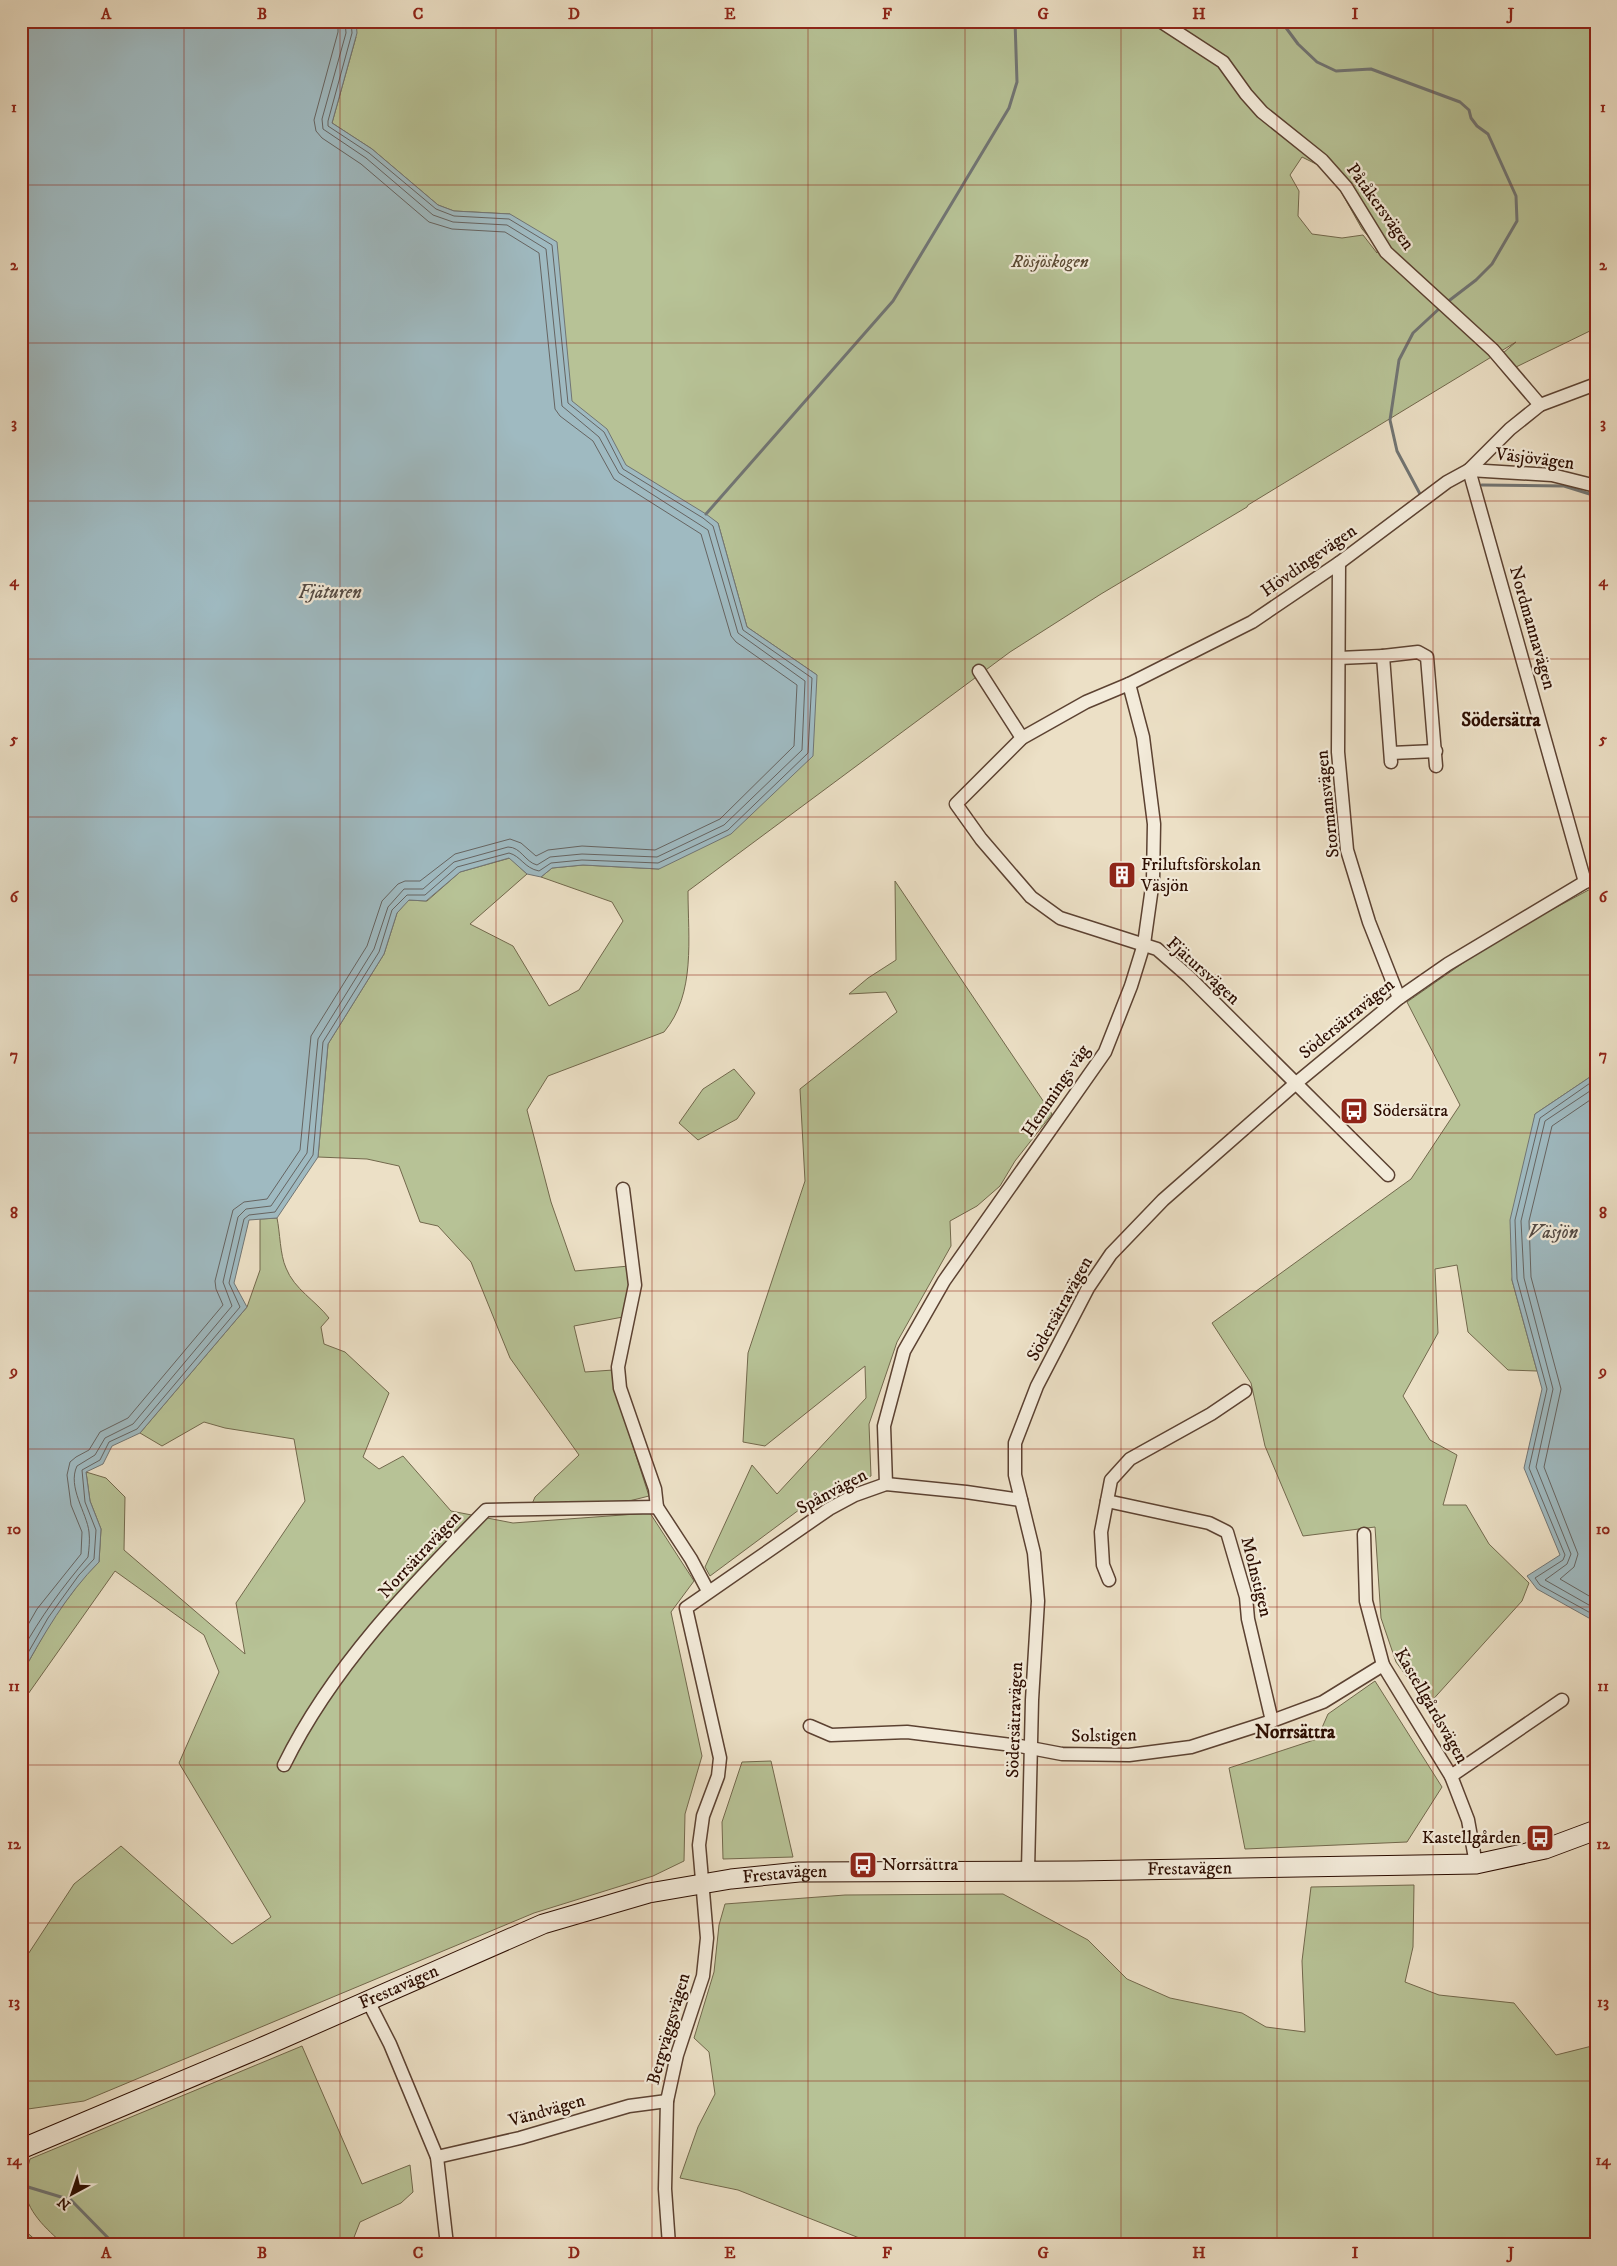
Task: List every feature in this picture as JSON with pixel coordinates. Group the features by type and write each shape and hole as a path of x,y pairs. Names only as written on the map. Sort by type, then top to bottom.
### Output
{"street":[{"name":"Påtåkersvägen","path":"1160,21 1223,62 1246,94 1262,112 1322,160 1346,187 1386,252 1493,350 1540,405"},
{"name":"Hövdingevägen","path":"956,804 1022,738 1086,702 1129,684 1252,622 1339,563 1447,482 1469,470 1510,429 1540,405 1596,384"},
{"name":"Väsjövägen","path":"1469,470 1552,475 1596,486"},
{"name":"Nordmannavägen","path":"1469,470 1590,880"},
{"name":"Stormansvägen","path":"1339,563 1338,752 1347,850 1369,922 1399,998"},
{"path":"1339,658 1418,652 1427,656 1436,766"},
{"path":"1383,656 1391,757 1436,751"},
{"path":"979,671 1022,738"},
{"name":"Hemmings väg","path":"886,1484 884,1426 904,1351 944,1281 1105,1052 1132,986 1144,944 1153,880 1154,824 1143,737 1129,684"},
{"name":"Fjätursvägen","path":"956,804 981,839 1030,897 1060,918 1157,949 1188,976 1388,1175"},
{"name":"Södersätravägen","path":"1028,1870 1032,1700 1038,1601 1034,1553 1015,1475 1015,1443 1037,1386 1088,1288 1127,1235 1163,1200 1296,1084 1399,998 1448,964 1590,880"},
{"path":"623,1189 635,1285 618,1366 620,1388 655,1489 657,1507 691,1559 708,1591 686,1608 720,1758 718,1776 702,1826 699,1845 701,1884"},
{"path":"1109,1580 1103,1565 1101,1532 1111,1480 1130,1459 1211,1414 1244,1391"},
{"name":"Spånvägen","path":"708,1591 829,1509 855,1495 886,1484 966,1492 1020,1500"},
{"name":"Molnstigen","path":"1107,1501 1209,1523 1227,1532 1246,1597 1248,1619 1272,1721"},
{"name":"Norrsätravägen","path":"284,1766 298,1737 331,1687 396,1604 408,1589 486,1510 657,1507"},
{"name":"Kastellgårdsvägen","path":"1364,1534 1366,1601 1383,1665 1451,1776 1468,1820 1476,1864"},
{"name":"Solstigen","path":"810,1726 831,1735 907,1732 1031,1748 1062,1754 1129,1755 1191,1747 1272,1721 1323,1702 1383,1665"},
{"path":"1451,1776 1562,1700"},
{"name":"Frestavägen","path":"21,2149 543,1924 649,1893 701,1884 799,1872 1476,1864 1545,1848 1596,1830"},
{"name":"Bergväggsvägen","path":"669,2245 665,2189 667,2101 677,2055 703,1976 707,1938 701,1884"},
{"path":"368,2001 390,2044 437,2156 447,2245"},
{"name":"Vändvägen","path":"437,2156 520,2138 629,2106 667,2101"}],"green space":[{"name":"Rösjöskogen","path":"336,21 1596,21 1596,328 1514,368 1503,353 1516,342 1101,594 1010,652 688,891 689,946 686,983 674,1017 664,1032 548,1076 527,1110 551,1202 575,1271 629,1266 629,1296 623,1317 574,1326 585,1372 613,1370 630,1437 649,1496 629,1501 532,1504 535,1497 579,1455 510,1358 471,1262 438,1226 420,1222 399,1166 367,1159 318,1157 328,1044 384,954 397,913 408,900 427,901 460,872 510,858 527,874 470,924 513,946 549,1006 579,990 623,921 612,902 541,877 552,868 583,865 659,869 817,675 747,627 718,523 577,449 510,214 454,211 438,205 372,149 332,123 356,37","holes":["1302,157 1318,165 1339,188 1362,229 1378,248 1377,253 1363,235 1342,238 1312,234 1298,216 1299,191 1290,175"]},
{"path":"895,881 1052,1114 1015,1161 1000,1186 977,1206 950,1221 951,1246 897,1342 869,1424 871,1476 815,1498 710,1576 705,1567 752,1465 777,1494 866,1398 865,1366 765,1446 743,1442 748,1353 805,1181 800,1089 897,1012 886,992 849,994 868,978 896,960"},
{"path":"1596,886 1596,1073 1535,1114 1512,1280 1537,1371 1508,1370 1468,1332 1457,1265 1435,1269 1438,1333 1403,1396 1430,1440 1457,1455 1443,1505 1466,1505 1489,1544 1529,1583 1522,1601 1428,1705 1396,1662 1381,1618 1375,1527 1303,1536 1265,1446 1251,1383 1212,1323 1411,1179 1460,1105 1407,1002 1499,938"},
{"path":"734,1069 755,1093 737,1119 698,1140 679,1123 703,1089"},
{"path":"277,1218 282,1257 286,1268 300,1289 329,1318 321,1327 324,1344 345,1352 389,1393 363,1457 379,1469 403,1456 451,1511 513,1523 650,1513 694,1581 671,1612 702,1756 685,1814 684,1861 653,1876 534,1913 84,2101 21,2110 21,1965 74,1884 121,1846 232,1944 271,1917 179,1763 219,1672 204,1635 115,1571 21,1704 21,1675 52,1620 83,1578 99,1562 101,1529 90,1501 86,1472 106,1478 125,1497 124,1550 245,1654 236,1603 305,1501 294,1439 225,1428 204,1422 162,1446 140,1433 247,1307 260,1270 260,1219"},
{"path":"1375,1681 1442,1787 1407,1842 1245,1849 1229,1768 1317,1739 1328,1714"},
{"path":"771,1761 793,1857 723,1859 722,1822 742,1762"},
{"path":"1414,1885 1413,1947 1405,1982 1439,1995 1514,2003 1556,2055 1596,2045 1596,2245 877,2245 738,2190 680,2178 698,2127 715,2094 709,2052 694,2038 714,1972 719,1925 725,1904 845,1895 1003,1894 1088,1940 1127,1979 1170,1998 1242,2013 1266,2027 1305,2032 1302,1961 1311,1887"},
{"path":"302,2046 362,2184 410,2165 413,2192 401,2203 360,2222 351,2245 64,2245 38,2219 29,2203 24,2185 30,2159"},
{"path":"21,2227 41,2245 21,2245"}],"water":[{"name":"Fjäturen","path":"21,21 356,21 357,33 332,123 372,149 438,205 454,211 510,214 557,242 572,401 607,429 626,465 718,523 747,627 817,675 813,756 731,834 659,869 583,865 552,868 541,877 527,874 509,858 460,872 426,901 409,900 397,913 384,954 328,1044 318,1157 277,1218 249,1220 234,1283 247,1307 140,1433 112,1446 103,1464 86,1472 90,1501 101,1529 99,1562 66,1601 21,1675"},
{"name":"Väsjön","path":"1596,1073 1596,1622 1537,1589 1527,1576 1560,1555 1524,1468 1542,1389 1512,1280 1510,1220 1535,1114"}],"waterway":[{"path":"706,514 893,301 1009,108 1017,82 1015,21"},
{"path":"1281,21 1298,44 1317,62 1336,71 1371,69 1460,102 1469,110 1471,118 1477,126 1488,134 1516,196 1517,221 1492,264 1476,280 1446,303"},
{"path":"1420,494 1397,451 1390,420 1399,360 1413,333 1441,307"},
{"path":"1482,485 1564,486 1596,496"},
{"path":"28,2187 71,2200 115,2245"}],"place":[{"name":"Friluftsförskolan Väsjön","path":"1122,875"},
{"name":"Södersätra","path":"1354,1111"},
{"name":"Kastellgården","path":"1540,1838"},
{"name":"Norrsättra","path":"863,1865"}],"district":[{"name":"Södersätra","path":"1501,720"},
{"name":"Norrsättra","path":"1295,1732"}]}
